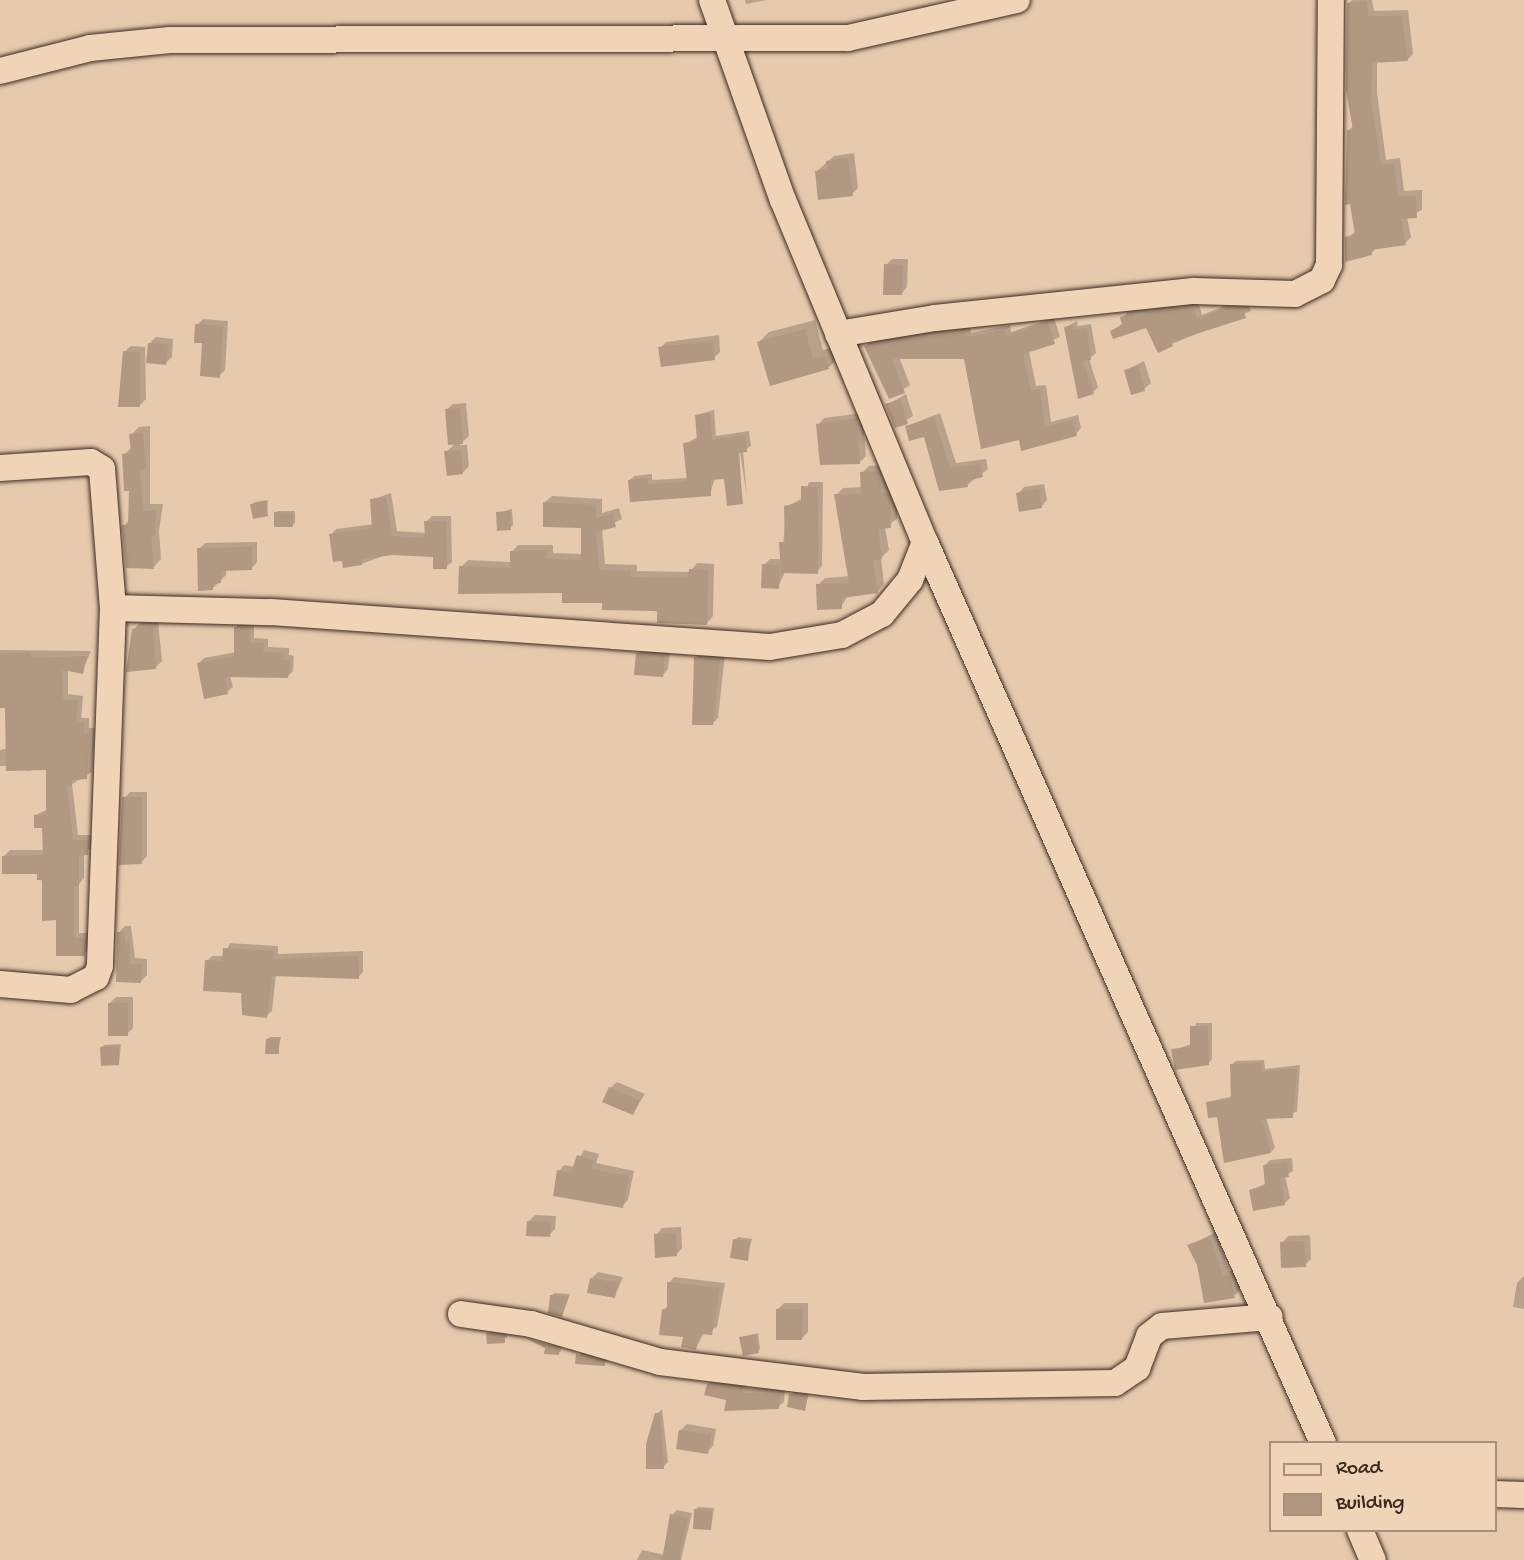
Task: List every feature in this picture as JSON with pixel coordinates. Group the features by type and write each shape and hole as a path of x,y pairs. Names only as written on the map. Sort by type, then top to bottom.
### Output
{"street":[{"path":"712,0 724,39 838,334 925,542 1270,1317 1322,1441"},
{"path":"0,71 90,48 170,40 848,38 1017,0"},
{"path":"838,334 935,318 1194,291 1295,294 1322,279 1329,265 1331,0"},
{"path":"0,468 91,462 102,469 113,608 100,966 96,977 71,990 0,984"},
{"path":"113,608 271,612 770,647 842,635 882,614 910,580 925,542"},
{"path":"461,1314 531,1324 660,1362 863,1387 1115,1383 1137,1368 1149,1336 1162,1326 1270,1317"},
{"path":"1496,1494 1524,1495"},
{"path":"1361,1532 1373,1560"}],"building":[{"path":"1367,1 1368,16 1402,16 1408,61 1372,63 1371,100 1381,165 1394,164 1398,196 1416,196 1417,218 1401,219 1406,245 1371,250 1372,255 1345,262 1345,237 1355,235 1350,204 1345,205 1347,130 1353,130 1346,90 1347,3"},
{"path":"848,158 853,196 818,200 815,171 827,169 826,161"},
{"path":"884,264 903,265 902,295 883,295"},
{"path":"1193,307 1197,319 1227,308 1243,308 1246,318 1171,342 1173,346 1158,353 1146,328 1113,339 1110,331 1122,325 1120,317 1132,313 1137,317 1149,312"},
{"path":"1048,322 1055,344 1023,354 1031,391 1040,389 1045,427 1072,420 1077,436 1021,451 1019,440 981,449 964,359 892,359 905,393 889,399 864,346 965,331 966,337 1004,330 1006,336"},
{"path":"195,324 223,326 220,378 200,376 202,343 194,343"},
{"path":"1072,325 1073,330 1087,328 1091,360 1083,361 1094,394 1078,399 1064,327"},
{"path":"805,329 813,359 825,356 829,369 770,386 757,342"},
{"path":"713,341 715,360 661,367 658,347"},
{"path":"148,343 168,344 166,365 146,363"},
{"path":"123,351 140,353 140,407 118,407"},
{"path":"1138,366 1145,391 1131,395 1124,370"},
{"path":"900,399 908,424 895,428 885,404"},
{"path":"460,408 463,444 448,445 445,409"},
{"path":"710,413 712,440 745,435 747,452 738,453 743,504 727,506 724,479 711,480 711,496 630,502 628,480 648,478 648,484 687,482 683,443 697,441 695,415"},
{"path":"857,418 860,464 820,465 816,424"},
{"path":"934,418 950,468 980,464 983,477 967,481 968,487 939,491 924,437 909,441 905,426"},
{"path":"143,433 146,469 140,470 143,511 156,511 155,536 151,537 154,569 126,568 122,525 128,525 129,491 124,491 122,454 131,453 129,434"},
{"path":"461,450 463,474 447,476 444,451"},
{"path":"879,471 881,493 888,493 890,499 891,528 878,529 882,559 873,560 878,593 842,598 842,609 817,610 816,584 849,583 834,494 861,494 860,472"},
{"path":"801,486 818,487 818,574 781,573 779,542 785,542 784,506 801,502"},
{"path":"1039,489 1042,508 1019,512 1016,493"},
{"path":"386,497 392,536 425,538 424,521 446,521 447,569 433,569 433,557 392,555 361,559 362,565 343,568 342,561 333,562 329,534 372,528 370,499"},
{"path":"266,501 268,516 253,519 250,504"},
{"path":"543,502 596,505 596,518 613,514 616,527 596,532 599,570 631,571 631,577 688,578 689,569 708,570 707,625 657,623 657,611 602,610 602,603 562,603 562,593 458,594 459,566 510,568 510,551 547,551 547,559 581,560 581,528 543,527"},
{"path":"510,511 511,530 497,531 496,512"},
{"path":"274,512 293,513 293,527 274,527"},
{"path":"252,547 252,570 221,571 221,583 213,584 213,590 198,591 197,548"},
{"path":"762,564 780,565 779,589 761,588"},
{"path":"153,627 156,669 126,672 132,629"},
{"path":"234,627 249,627 250,643 264,643 263,652 284,653 284,660 290,660 288,678 225,677 228,694 204,699 197,663 234,656"},
{"path":"31,652 31,658 87,656 83,674 62,670 63,699 78,701 76,723 84,723 84,733 90,733 87,779 72,780 72,786 67,786 73,840 89,840 88,855 79,855 79,886 74,886 74,938 85,938 85,956 56,956 56,920 42,921 42,880 37,880 37,874 2,874 2,856 43,855 42,828 34,828 34,815 46,814 46,770 6,771 5,708 0,708 0,654"},
{"path":"636,653 665,655 663,677 634,675"},
{"path":"694,657 720,659 713,725 692,725"},
{"path":"122,797 142,797 142,864 119,865"},
{"path":"117,932 125,932 125,943 130,943 129,964 142,964 141,983 116,982"},
{"path":"223,948 274,951 273,959 358,956 359,979 272,976 267,1018 242,1015 241,993 203,991 205,960 222,961"},
{"path":"108,1003 128,1003 128,1036 108,1036"},
{"path":"1190,1026 1208,1026 1209,1065 1175,1070 1171,1049 1190,1047"},
{"path":"266,1039 279,1039 279,1054 265,1054"},
{"path":"119,1046 119,1065 101,1066 100,1047"},
{"path":"1261,1063 1262,1072 1297,1068 1293,1118 1262,1119 1271,1153 1224,1163 1217,1117 1208,1118 1206,1102 1231,1099 1230,1064"},
{"path":"609,1087 640,1101 633,1115 602,1102"},
{"path":"577,1155 594,1160 591,1169 629,1176 623,1208 553,1196 557,1170 571,1173"},
{"path":"1287,1162 1289,1177 1280,1178 1285,1205 1253,1211 1249,1190 1265,1186 1263,1165"},
{"path":"527,1221 551,1222 550,1237 526,1236"},
{"path":"676,1233 677,1256 655,1258 654,1234"},
{"path":"1210,1237 1223,1276 1230,1275 1235,1298 1204,1303 1197,1265 1187,1245"},
{"path":"733,1239 750,1241 748,1261 730,1258"},
{"path":"1304,1241 1306,1267 1281,1268 1280,1242"},
{"path":"590,1278 618,1283 615,1298 587,1293"},
{"path":"667,1282 720,1288 712,1335 700,1334 696,1350 681,1347 683,1337 659,1335 662,1309 667,1310"},
{"path":"550,1295 569,1296 562,1317 548,1313"},
{"path":"776,1309 803,1309 802,1340 776,1340"},
{"path":"486,1333 505,1336 505,1343 487,1344"},
{"path":"756,1334 759,1353 743,1356 739,1337"},
{"path":"528,1339 559,1349 559,1355 544,1354 545,1348"},
{"path":"576,1354 605,1362 605,1366 575,1364"},
{"path":"707,1384 743,1388 743,1393 780,1394 779,1409 724,1411 726,1400 704,1395"},
{"path":"789,1394 808,1396 805,1411 787,1407"},
{"path":"655,1413 660,1413 664,1469 646,1469 646,1444"},
{"path":"679,1430 711,1435 708,1454 676,1449"},
{"path":"694,1509 712,1510 711,1530 693,1529"},
{"path":"670,1514 688,1518 679,1560 662,1560"}]}
